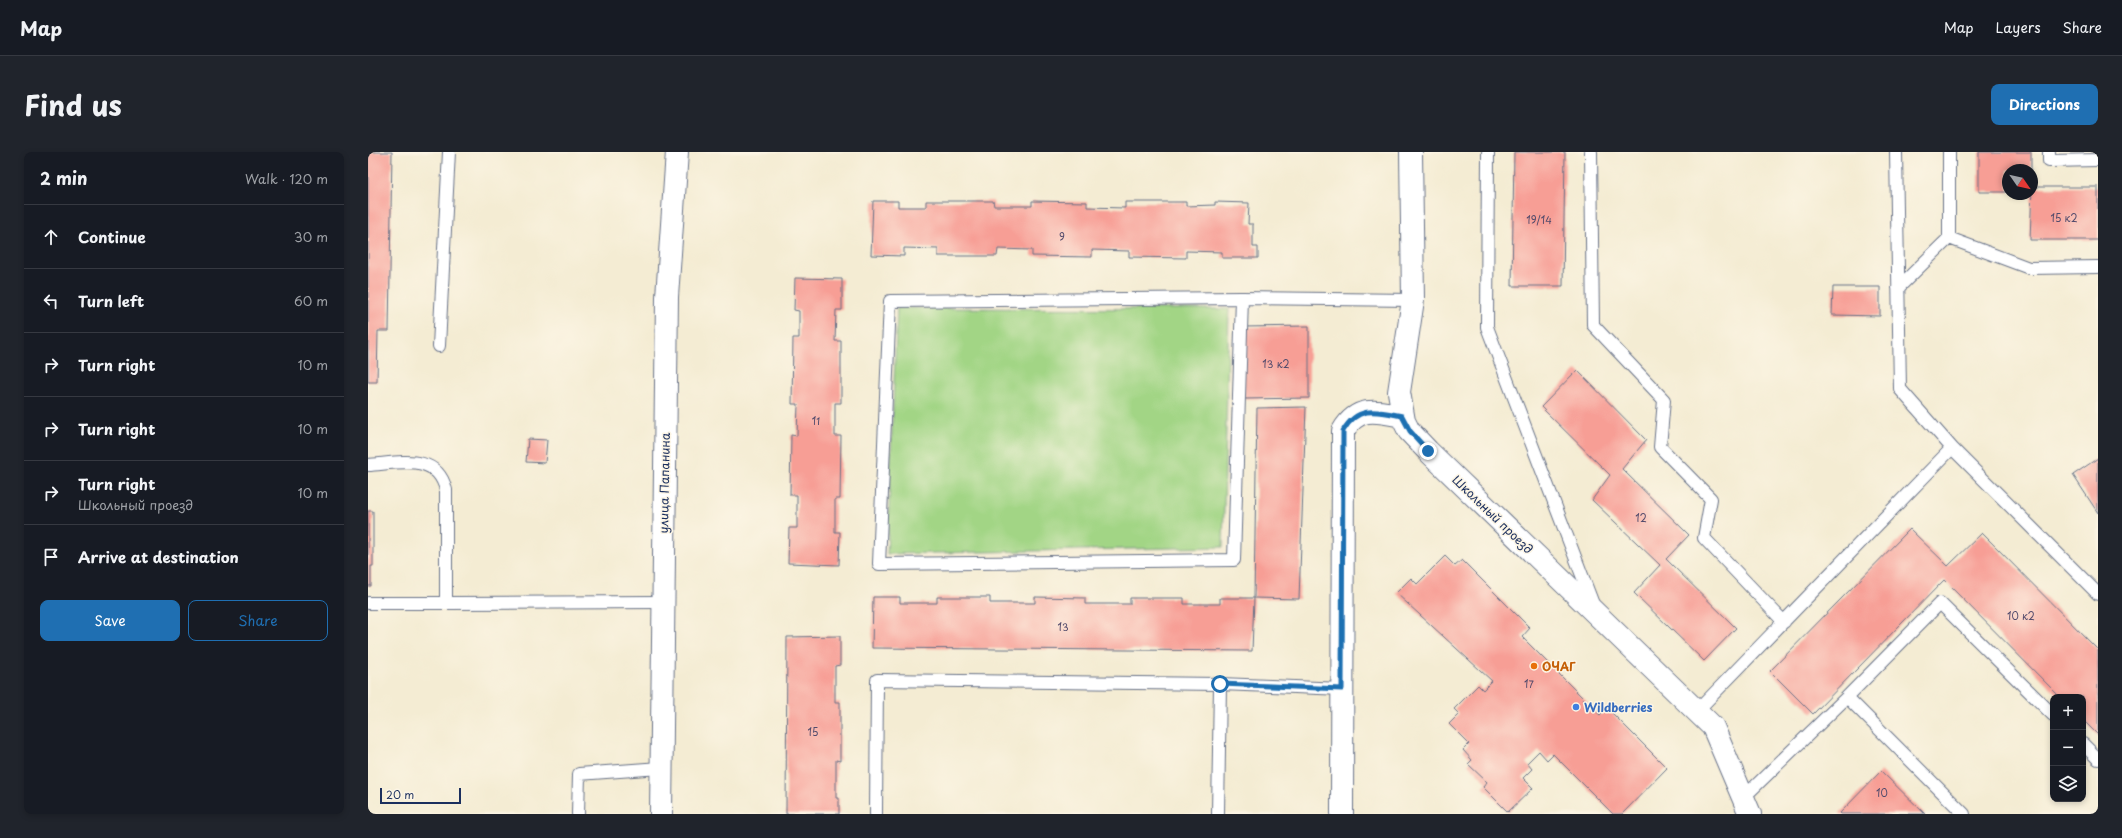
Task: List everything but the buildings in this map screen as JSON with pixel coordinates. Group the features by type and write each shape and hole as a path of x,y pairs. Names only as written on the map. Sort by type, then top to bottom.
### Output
{"street":[{"name":"улица Папанина","path":"661,814 660,768 667,297 677,152"},
{"name":"Школьный проезд","path":"1411,152 1413,300 1399,392 1402,416 1417,440 1713,727 1747,806"},
{"path":"1342,814 1343,431 1349,420 1368,411 1402,416"}],"lane":[{"path":"439,346 449,152"},
{"path":"1488,152 1487,327 1597,614"},
{"path":"1591,152 1593,325 1664,400 1660,446 1711,499 1704,538 1784,622"},
{"path":"1896,152 1900,388 1952,448 2098,594"},
{"path":"1898,288 1949,238 1949,152"},
{"path":"2049,152 2049,160 2098,160"},
{"path":"1949,238 2029,268 2098,267"},
{"path":"1242,298 1234,560 879,564 890,301 1242,298 1413,300"},
{"path":"1696,712 1952,448"},
{"path":"368,464 413,462 427,464 437,469 443,478 446,490 446,603"},
{"path":"368,603 662,602"},
{"path":"1747,806 1847,697 1940,603 2050,712"},
{"path":"876,814 877,680 1220,684 1342,689"},
{"path":"1218,814 1220,684"},
{"path":"1847,697 1964,814"},
{"path":"2086,747 2098,759"},
{"path":"578,814 579,774 660,768"}],"green space":[{"path":"897,308 1229,309 1223,547 887,554"}],"place":[{"name":"ОЧАГ","path":"1534,666"},
{"name":"Wildberries","path":"1576,707"}],"route":[{"path":"1220,684 1342,689 1343,431 1349,420 1368,411 1402,416 1410,431 1428,451"}]}
